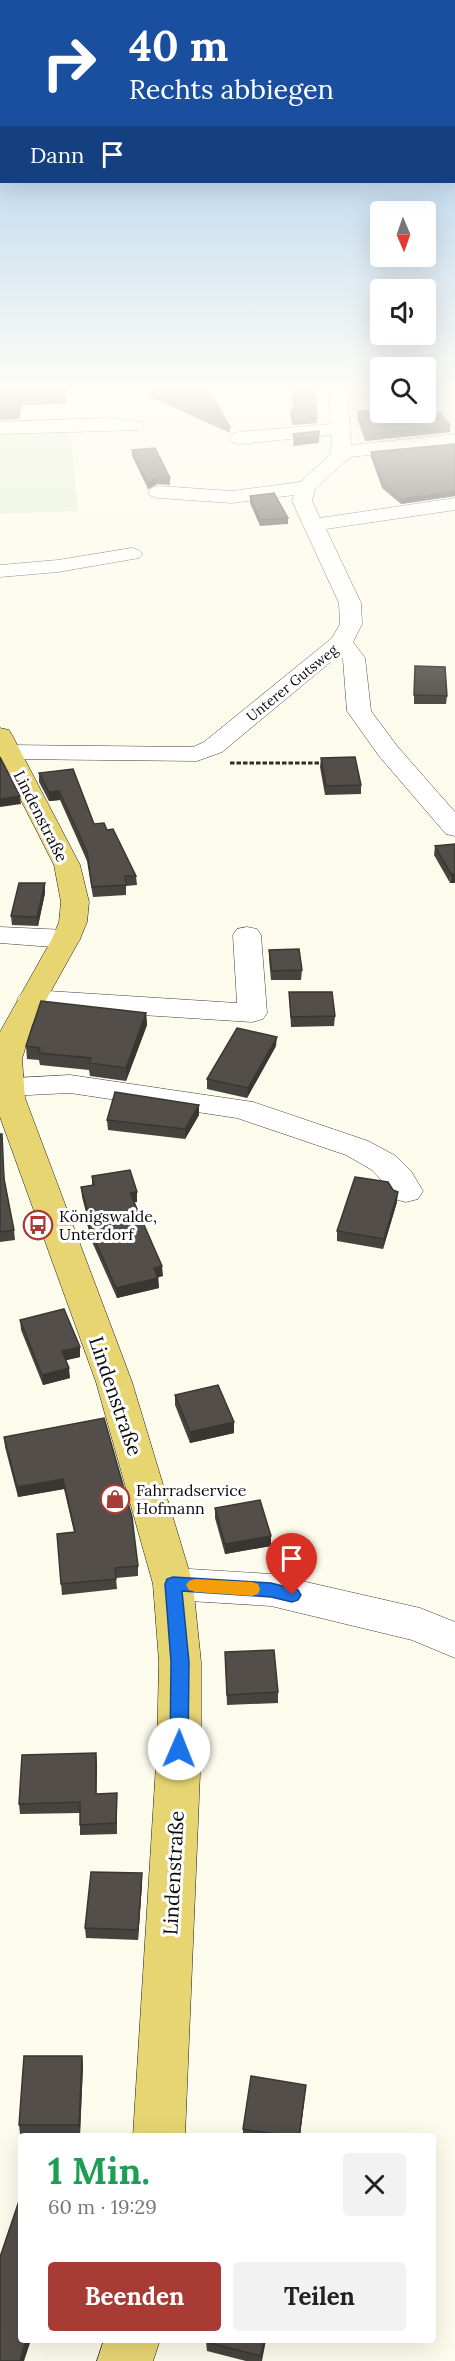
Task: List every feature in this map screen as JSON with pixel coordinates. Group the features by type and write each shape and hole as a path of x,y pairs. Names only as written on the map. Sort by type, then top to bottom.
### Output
{"main road":[{"name":"Lindenstraße","path":"4,743 67,865 75,902 73,922 66,939 17,1025 7,1059 5,1095 114,1382 173,1584 180,1662 179,1749 159,2133"},
{"path":"125,2361 131,2343"}],"street":[{"name":"Unterer Gutsweg","path":"197,754 213,747 341,642 351,624 350,603 302,501 303,497"},
{"path":"313,525 455,504"},
{"path":"0,571 58,566 132,554"},
{"path":"341,642 354,658 359,711 388,751 455,828"},
{"path":"4,743 197,754"},
{"path":"32,999 252,1013 247,934"},
{"path":"0,935 66,939"},
{"path":"5,1095 70,1084 242,1109 357,1148 384,1163 399,1178 406,1191"},
{"path":"173,1584 271,1590 420,1625 455,1641"}],"path":[{"path":"197,754 228,763 326,762"}],"green space":[{"path":"0,497 77,497 78,511 0,514"}],"building":[{"path":"250,497 276,497 288,518 260,520"},
{"path":"415,666 445,667 447,696 414,695"},
{"path":"0,757 20,796 0,799"},
{"path":"355,757 361,785 326,786 321,758"},
{"path":"73,769 94,824 104,823 107,830 113,829 136,876 125,876 126,885 92,887 87,852 59,791 49,792 39,773"},
{"path":"455,844 455,873 451,874 435,846"},
{"path":"19,883 45,883 37,917 11,916"},
{"path":"299,949 302,970 272,971 269,950"},
{"path":"289,992 332,992 335,1016 291,1017"},
{"path":"41,1001 146,1013 126,1068 89,1063 91,1058 39,1053 40,1048 26,1046"},
{"path":"237,1028 277,1037 248,1088 207,1079"},
{"path":"115,1092 199,1105 185,1129 107,1120"},
{"path":"0,1134 2,1134 4,1179 14,1230 0,1232"},
{"path":"130,1170 137,1192 130,1193 162,1266 154,1268 158,1278 116,1288 88,1225 91,1224 81,1187 94,1185 92,1176"},
{"path":"355,1177 388,1182 393,1190 398,1192 384,1239 337,1231"},
{"path":"64,1309 80,1347 62,1351 69,1368 42,1375 20,1320"},
{"path":"218,1385 234,1422 190,1432 175,1395"},
{"path":"104,1418 132,1517 138,1566 115,1568 116,1579 61,1584 57,1534 75,1532 63,1479 17,1487 4,1437"},
{"path":"260,1500 271,1536 225,1544 215,1508"},
{"path":"274,1650 278,1692 227,1695 225,1652"},
{"path":"96,1753 96,1794 117,1793 116,1823 80,1825 80,1802 19,1804 22,1755"},
{"path":"91,1872 142,1873 138,1930 85,1928"},
{"path":"24,2056 82,2056 79,2125 19,2125"},
{"path":"251,2076 306,2085 299,2133 269,2133 243,2129"},
{"path":"18,2204 18,2343 25,2343 20,2361 0,2361 0,2257"},
{"path":"210,2343 263,2343 261,2356"}],"slow traffic":[{"path":"195,1585 252,1589"}],"place":[{"name":"Königswalde, Unterdorf","path":"38,1225"},
{"name":"Fahrradservice Hofmann","path":"115,1499"}],"route":[{"path":"179,1749 180,1662 173,1584 271,1590 292,1595"}]}
